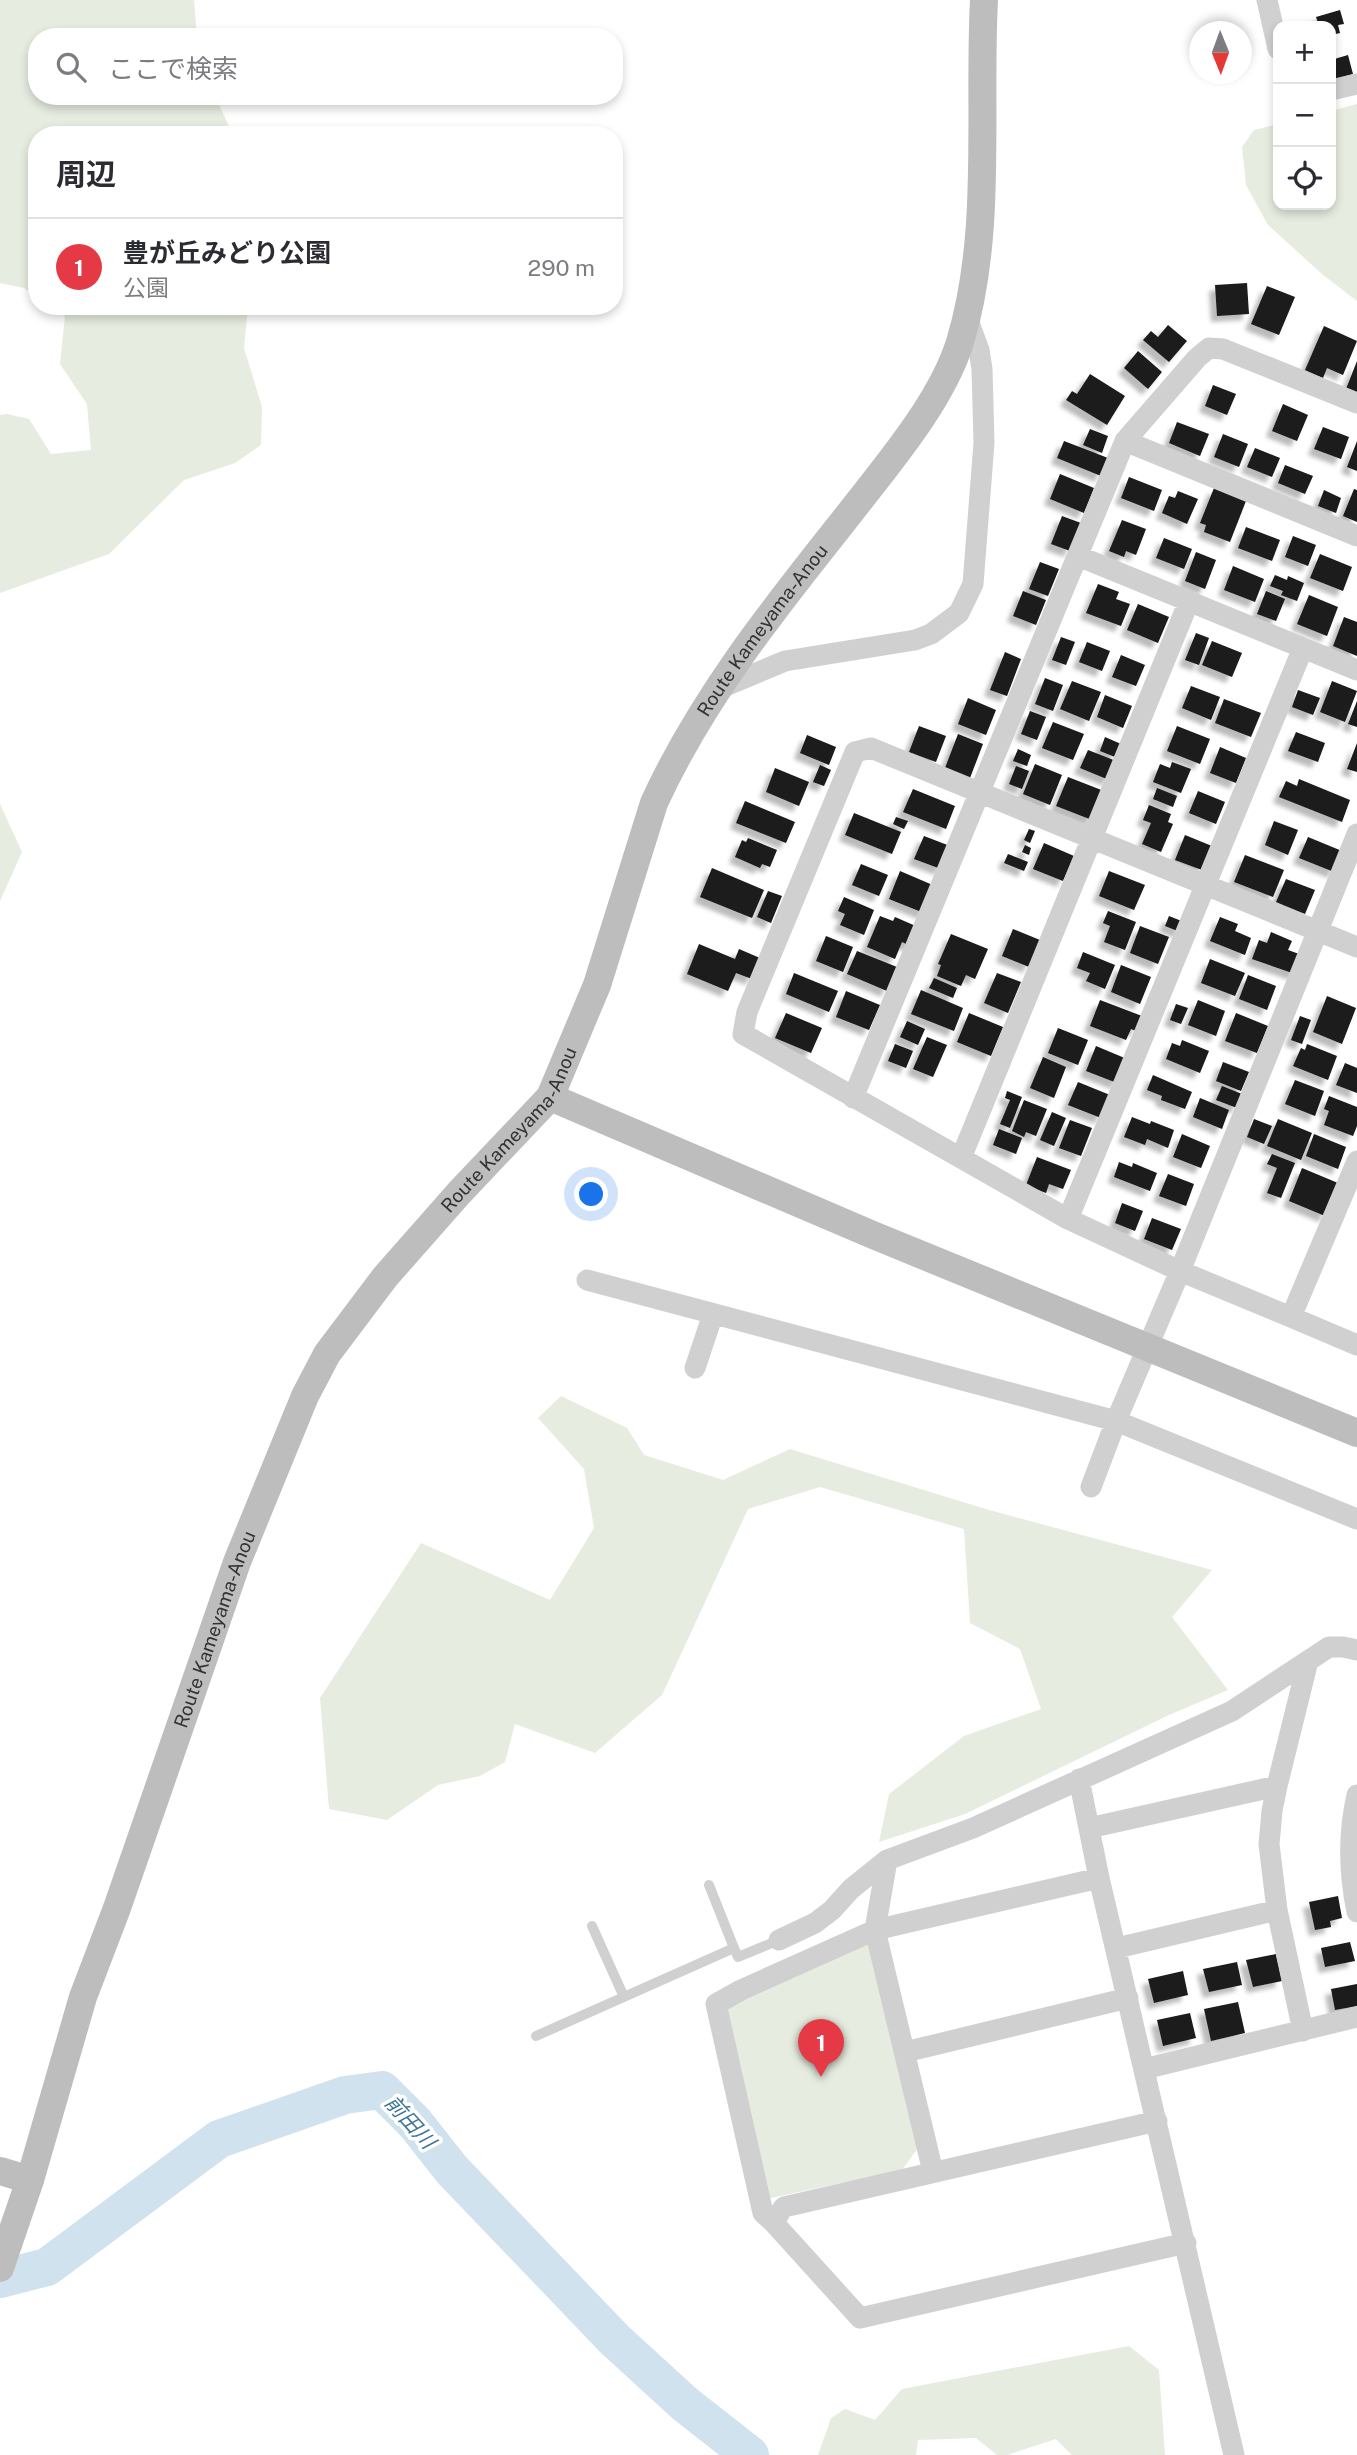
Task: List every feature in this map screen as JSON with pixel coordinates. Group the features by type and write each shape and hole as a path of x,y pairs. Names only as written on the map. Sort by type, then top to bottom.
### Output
{"main road":[{"name":"Route Kameyama-Anou","path":"1,2263 30,2180 83,1997 117,1908 237,1562 305,1396 327,1354 385,1278 459,1193 550,1097 597,985 653,803 666,777 740,654 894,458 936,393 959,344 976,276 984,0"},
{"path":"550,1097 873,1235 1357,1433"},
{"path":"0,2171 30,2180"}],"street":[{"path":"1267,0 1273,27"},
{"path":"1336,89 1357,84"},
{"path":"718,689 785,661 915,640 931,634 959,613 973,584 985,443 982,369 975,336 966,314"},
{"path":"853,1098 1125,441 1197,358 1209,348 1223,349 1357,403"},
{"path":"1125,441 1357,536"},
{"path":"1078,556 1357,670"},
{"path":"961,1158 1189,601"},
{"path":"1068,1219 1303,648"},
{"path":"1357,947 871,748 855,752 747,1012 743,1034 1068,1219 1180,1271 1357,1345"},
{"path":"1091,1487 1357,834"},
{"path":"1291,1317 1348,1208 1357,1161"},
{"path":"587,1280 1116,1421 1357,1519"},
{"path":"695,1368 713,1314"},
{"path":"779,1940 815,1923 887,1860 973,1828 1232,1711 1329,1647 1357,1650"},
{"path":"1303,2031 1277,1910 1269,1844 1277,1786 1308,1661"},
{"path":"1079,1779 1099,1878 1234,2455"},
{"path":"1089,1828 1277,1786"},
{"path":"1357,1795 1350,1841 1350,1864 1357,1912"},
{"path":"887,1860 875,1930 933,2172"},
{"path":"1099,1878 875,1930 741,1990 716,2004 763,2213 860,2318 1186,2244"},
{"path":"1117,1948 1277,1910"},
{"path":"905,2052 1128,1998"},
{"path":"1144,2069 1357,2017"},
{"path":"773,2222 785,2207 1157,2121"}],"lane":[{"path":"709,1885 738,1957 779,1940"},
{"path":"592,1926 624,1997"},
{"path":"536,2036 734,1948"}],"shaded area":[{"path":"0,0 194,0 196,28 28,28 28,105 219,105 229,126 28,126 28,291 0,283"},
{"path":"1357,104 1357,301 1322,274 1268,225 1246,185 1242,147 1254,130 1273,125 1273,210 1336,210 1336,110"},
{"path":"247,315 244,348 262,407 261,445 235,463 184,480 109,554 0,593 0,415 29,419 51,454 91,450 87,404 60,364 65,316"},
{"path":"0,804 22,852 0,901"},
{"path":"561,1396 627,1428 644,1455 723,1480 790,1449 989,1510 1212,1570 1172,1617 1228,1690 1169,1715 965,1814 879,1842 889,1794 964,1736 1041,1709 1020,1649 970,1623 964,1529 820,1487 748,1509 662,1695 595,1753 515,1724 505,1762 480,1776 438,1785 387,1820 329,1809 320,1698 421,1543 550,1600 594,1528 584,1469 538,1418"},
{"path":"868,1940 918,2148 902,2170 766,2199 725,2006"},
{"path":"1129,2346 1159,2370 1165,2455 1072,2455 1056,2439 1007,2455 997,2455 976,2438 918,2440 916,2455 818,2455 831,2418 845,2409 875,2420 902,2389"}],"building":[{"path":"1340,10 1344,24 1338,25 1340,33 1336,34 1336,21 1317,21 1316,17"},
{"path":"1348,55 1353,74 1336,79 1336,59"},
{"path":"1247,283 1249,314 1217,316 1215,285"},
{"path":"1267,286 1295,297 1279,335 1251,324"},
{"path":"1168,325 1187,341 1169,362 1143,340 1151,331 1158,337"},
{"path":"1324,326 1357,341 1343,375 1327,368 1323,378 1305,370"},
{"path":"1138,351 1162,372 1148,389 1124,368"},
{"path":"1357,361 1357,394 1346,389"},
{"path":"1090,374 1125,396 1107,425 1066,400 1072,391 1077,394"},
{"path":"1213,385 1236,394 1227,415 1205,406"},
{"path":"1283,404 1308,415 1297,441 1272,431"},
{"path":"1177,422 1209,434 1200,456 1169,443"},
{"path":"1323,427 1349,437 1341,459 1314,449"},
{"path":"1090,429 1108,436 1102,453 1083,445"},
{"path":"1223,434 1248,444 1239,467 1214,457"},
{"path":"1064,441 1108,458 1101,476 1057,458"},
{"path":"1357,441 1357,471 1347,467"},
{"path":"1255,448 1280,458 1272,477 1247,467"},
{"path":"1285,465 1313,476 1305,494 1278,483"},
{"path":"1060,474 1094,488 1084,513 1050,499"},
{"path":"1129,477 1162,490 1154,511 1121,498"},
{"path":"1214,488 1246,501 1230,542 1204,532 1206,525 1200,523"},
{"path":"1354,489 1357,490 1357,522 1343,516"},
{"path":"1324,490 1341,498 1336,513 1318,506"},
{"path":"1178,491 1198,499 1187,524 1162,513 1169,496 1175,498"},
{"path":"1062,516 1081,523 1070,551 1051,544"},
{"path":"1122,520 1146,529 1136,555 1126,551 1124,557 1109,551"},
{"path":"1246,527 1280,540 1272,561 1238,548"},
{"path":"1293,536 1316,545 1308,566 1285,557"},
{"path":"1164,538 1192,549 1184,569 1156,558"},
{"path":"1196,552 1216,560 1205,589 1185,581"},
{"path":"1320,554 1352,567 1343,591 1310,578"},
{"path":"1040,562 1059,569 1048,596 1029,589"},
{"path":"1233,566 1264,579 1255,602 1224,590"},
{"path":"1275,575 1287,580 1288,576 1304,583 1297,601 1281,595 1283,591 1270,586"},
{"path":"1098,584 1119,592 1116,599 1130,604 1121,626 1086,613"},
{"path":"1023,591 1046,600 1036,625 1013,616"},
{"path":"1266,591 1285,599 1276,621 1257,614"},
{"path":"1309,595 1338,607 1327,636 1297,624"},
{"path":"1138,604 1169,617 1158,643 1127,630"},
{"path":"1344,617 1357,622 1357,656 1333,646"},
{"path":"1196,633 1209,638 1199,665 1185,660"},
{"path":"1061,637 1075,642 1066,665 1052,660"},
{"path":"1212,641 1242,653 1232,677 1202,665"},
{"path":"1087,642 1110,651 1102,671 1079,662"},
{"path":"1005,652 1021,659 1007,696 990,690"},
{"path":"1121,655 1145,665 1136,686 1112,677"},
{"path":"1045,678 1063,685 1053,711 1035,704"},
{"path":"1072,681 1101,692 1089,721 1060,709"},
{"path":"1332,681 1357,691 1345,722 1320,712"},
{"path":"1191,686 1220,697 1211,720 1182,708"},
{"path":"1298,690 1320,698 1313,715 1292,707"},
{"path":"1105,695 1132,706 1123,728 1097,717"},
{"path":"968,698 996,710 986,735 958,724"},
{"path":"1224,699 1261,713 1251,737 1215,723"},
{"path":"1357,701 1357,727 1348,724"},
{"path":"1030,711 1046,717 1037,740 1021,734"},
{"path":"1053,722 1084,734 1073,760 1042,748"},
{"path":"919,726 946,736 936,762 909,752"},
{"path":"1177,726 1210,739 1200,764 1167,751"},
{"path":"1296,732 1325,743 1318,762 1288,751"},
{"path":"958,734 983,744 970,778 945,768"},
{"path":"807,735 836,747 829,765 800,753"},
{"path":"1105,737 1121,744 1115,757 1100,751"},
{"path":"1357,743 1357,772 1347,769"},
{"path":"1220,747 1246,758 1236,783 1210,773"},
{"path":"1018,749 1031,755 1027,766 1013,761"},
{"path":"1088,750 1116,761 1109,780 1080,768"},
{"path":"1172,762 1191,769 1181,793 1153,782 1160,764 1170,768"},
{"path":"1035,764 1062,775 1050,805 1023,794"},
{"path":"820,765 831,770 824,786 813,782"},
{"path":"1016,766 1029,771 1022,789 1009,784"},
{"path":"775,768 809,782 799,806 766,792"},
{"path":"1068,777 1104,791 1092,820 1056,806"},
{"path":"1299,779 1350,800 1342,822 1279,797 1286,781 1297,786"},
{"path":"1157,788 1177,796 1173,807 1153,799"},
{"path":"913,789 955,806 946,829 903,812"},
{"path":"1198,791 1225,802 1216,824 1189,813"},
{"path":"745,801 795,822 786,843 736,823"},
{"path":"1149,805 1171,814 1168,822 1173,824 1161,852 1142,844 1151,823 1143,820"},
{"path":"854,813 901,832 892,854 845,835"},
{"path":"896,817 908,821 904,829 893,824"},
{"path":"1274,821 1298,830 1288,855 1265,845"},
{"path":"1029,829 1035,831 1030,843 1024,840"},
{"path":"1185,835 1212,846 1202,870 1175,860"},
{"path":"924,836 950,846 941,869 914,859"},
{"path":"1308,837 1342,851 1334,872 1299,858"},
{"path":"748,838 777,850 770,867 762,864 760,868 735,857 742,840 746,842"},
{"path":"1044,843 1074,856 1063,881 1033,869"},
{"path":"1025,845 1031,848 1029,855 1022,852"},
{"path":"1008,854 1028,862 1024,871 1004,863"},
{"path":"1245,855 1284,870 1273,897 1234,882"},
{"path":"861,864 888,875 879,896 852,885"},
{"path":"712,868 764,890 752,918 700,897"},
{"path":"900,871 935,886 924,913 889,899"},
{"path":"1109,871 1145,885 1134,910 1099,896"},
{"path":"1286,879 1315,890 1305,914 1276,902"},
{"path":"768,891 782,896 771,923 757,917"},
{"path":"844,897 874,910 864,935 840,925 845,914 838,911"},
{"path":"1108,911 1136,922 1125,950 1104,942 1110,926 1103,923"},
{"path":"880,916 893,921 895,917 918,927 910,946 902,942 895,959 867,947"},
{"path":"1169,916 1184,922 1180,932 1165,926"},
{"path":"1220,917 1238,924 1235,931 1251,938 1245,955 1210,941"},
{"path":"1140,926 1169,937 1158,964 1130,953"},
{"path":"1013,929 1040,940 1029,967 1002,956"},
{"path":"1271,932 1292,941 1288,950 1302,955 1295,974 1252,959 1259,940 1267,943"},
{"path":"951,934 988,949 975,979 966,975 961,986 937,976 941,965 938,964"},
{"path":"826,936 853,947 843,972 816,961"},
{"path":"699,944 735,959 739,949 760,958 752,979 736,973 728,991 687,974"},
{"path":"857,951 897,967 887,991 847,974"},
{"path":"1083,952 1115,965 1105,989 1086,981 1090,973 1077,968"},
{"path":"1210,959 1245,973 1235,996 1201,983"},
{"path":"1121,965 1151,977 1140,1004 1111,992"},
{"path":"794,973 838,991 829,1012 786,994"},
{"path":"997,973 1021,982 1008,1013 984,1003"},
{"path":"1248,975 1276,986 1267,1010 1239,999"},
{"path":"934,978 957,988 953,998 929,988"},
{"path":"921,990 963,1008 954,1031 911,1014"},
{"path":"846,991 880,1005 869,1030 836,1017"},
{"path":"1327,996 1356,1008 1342,1044 1313,1032"},
{"path":"1100,1000 1142,1016 1136,1031 1131,1029 1126,1040 1090,1026"},
{"path":"1198,1000 1225,1011 1216,1036 1188,1025"},
{"path":"1176,1004 1188,1008 1181,1024 1170,1020"},
{"path":"786,1013 822,1028 811,1053 775,1038"},
{"path":"969,1013 1003,1027 991,1056 957,1042"},
{"path":"1236,1013 1268,1026 1257,1053 1225,1041"},
{"path":"1300,1016 1311,1020 1302,1044 1291,1040"},
{"path":"907,1021 925,1029 918,1045 900,1037"},
{"path":"1058,1028 1088,1040 1078,1065 1048,1053"},
{"path":"927,1037 947,1045 933,1077 913,1069"},
{"path":"1182,1040 1209,1051 1200,1073 1166,1059 1172,1043 1180,1046"},
{"path":"895,1044 913,1051 906,1068 888,1061"},
{"path":"1307,1044 1337,1056 1328,1080 1293,1066 1301,1048 1305,1050"},
{"path":"1096,1046 1127,1059 1117,1083 1086,1071"},
{"path":"1043,1057 1066,1067 1054,1098 1030,1088"},
{"path":"1223,1062 1249,1072 1241,1091 1216,1081"},
{"path":"1345,1063 1357,1068 1357,1093 1336,1085"},
{"path":"1153,1075 1192,1092 1185,1109 1161,1100 1162,1096 1147,1090"},
{"path":"1295,1080 1324,1091 1315,1116 1285,1104"},
{"path":"1078,1082 1110,1095 1101,1118 1068,1105"},
{"path":"1222,1086 1242,1094 1237,1108 1216,1100"},
{"path":"1007,1091 1022,1097 1010,1128 1000,1124 1010,1100 1005,1098"},
{"path":"1329,1096 1357,1107 1357,1126 1353,1136 1324,1125 1329,1111 1324,1109"},
{"path":"1200,1098 1229,1110 1222,1129 1193,1117"},
{"path":"1024,1100 1047,1109 1036,1136 1026,1132 1024,1137 1012,1131"},
{"path":"1052,1112 1066,1118 1054,1146 1040,1140"},
{"path":"1132,1117 1174,1130 1168,1148 1147,1139 1145,1145 1124,1137"},
{"path":"1254,1119 1272,1126 1264,1144 1247,1137"},
{"path":"1278,1119 1312,1133 1301,1160 1267,1146"},
{"path":"1070,1120 1092,1128 1081,1156 1059,1148"},
{"path":"999,1129 1022,1138 1016,1154 993,1145"},
{"path":"1182,1134 1210,1146 1201,1168 1173,1157"},
{"path":"1314,1134 1346,1147 1338,1169 1306,1156"},
{"path":"1272,1154 1295,1163 1281,1198 1267,1193 1277,1168 1267,1164"},
{"path":"1037,1157 1071,1170 1063,1189 1049,1184 1046,1193 1026,1185"},
{"path":"1119,1162 1132,1167 1133,1163 1157,1173 1150,1191 1114,1177"},
{"path":"1302,1168 1338,1183 1325,1216 1289,1201"},
{"path":"1168,1174 1194,1184 1186,1206 1159,1196"},
{"path":"1122,1203 1143,1211 1135,1231 1115,1223"},
{"path":"1152,1218 1181,1229 1172,1250 1144,1239"},
{"path":"1338,1896 1342,1918 1330,1921 1331,1927 1315,1930 1309,1902"},
{"path":"1350,1942 1355,1961 1325,1967 1321,1948"},
{"path":"1276,1954 1282,1981 1253,1987 1246,1960"},
{"path":"1237,1962 1242,1985 1209,1992 1203,1969"},
{"path":"1183,1971 1188,1995 1154,2003 1148,1979"},
{"path":"1357,1984 1357,2006 1335,2010 1331,1989"},
{"path":"1238,2002 1245,2033 1211,2041 1204,2009"},
{"path":"1190,2013 1196,2038 1163,2046 1157,2020"}],"waterway":[{"name":"前田川","path":"0,2279 47,2267 219,2139 345,2095 382,2090 415,2123 452,2170 615,2340 685,2404 750,2455"}],"place":[{"name":"豊が丘みどり公園","path":"821,2077"}]}
